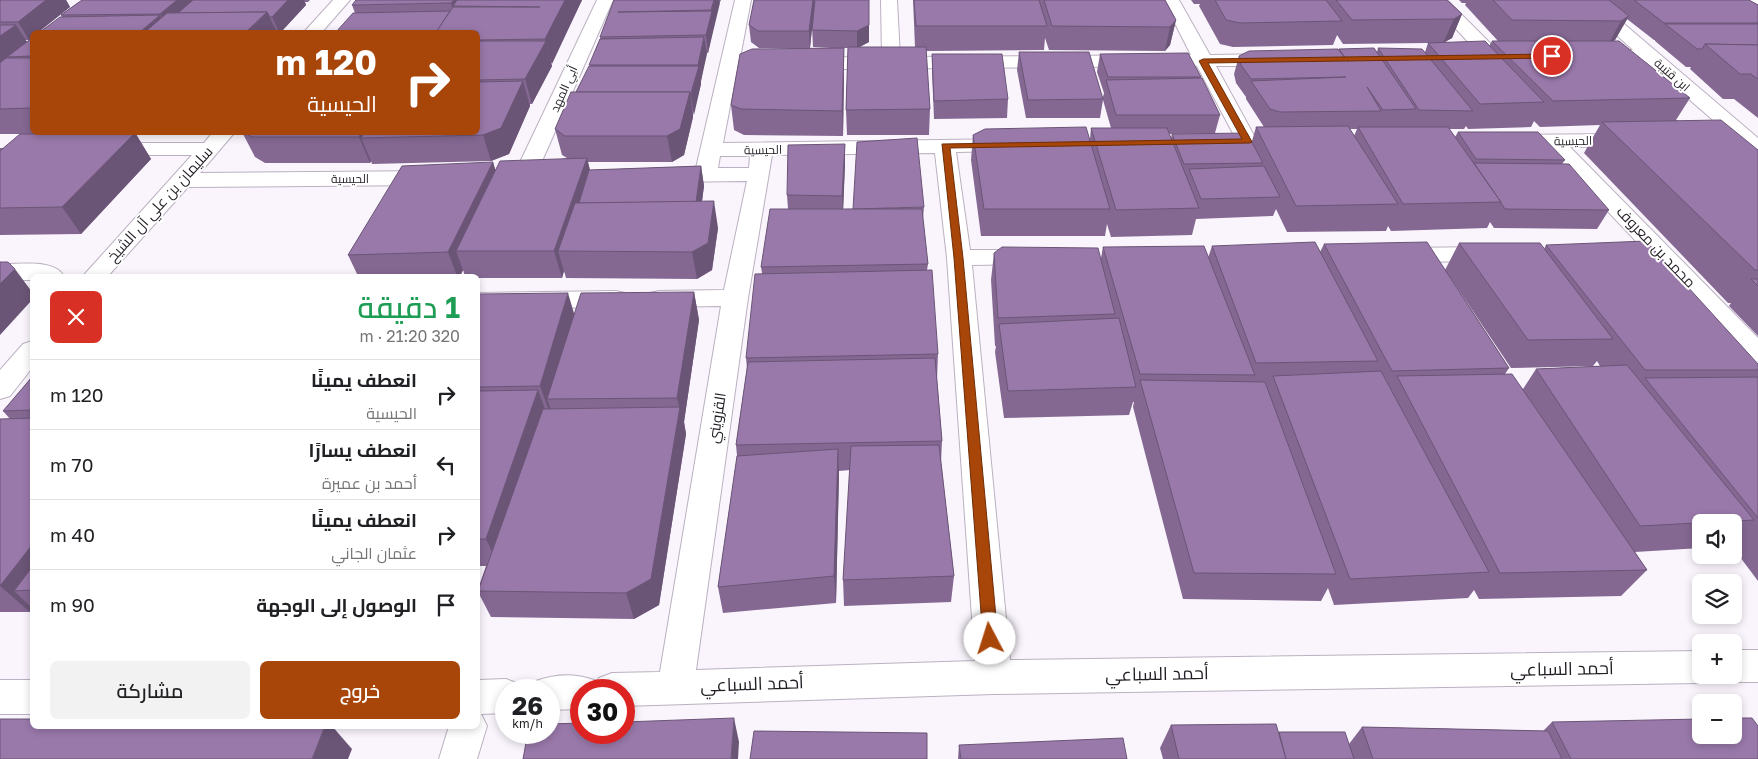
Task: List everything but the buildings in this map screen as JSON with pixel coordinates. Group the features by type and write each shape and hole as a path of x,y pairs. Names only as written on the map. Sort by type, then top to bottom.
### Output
{"street":[{"path":"315,30 342,0"},
{"name":"أبي المهد","path":"524,177 604,0"},
{"path":"705,175 731,64 743,0"},
{"path":"889,0 892,62"},
{"path":"1171,0 1247,142"},
{"path":"1437,0 1492,56"},
{"name":"ابن قتيبة","path":"1586,0 1651,56 1750,148 1758,170"},
{"path":"1754,0 1758,4"},
{"path":"1472,57 1512,56"},
{"path":"1581,56 1651,56"},
{"path":"731,64 1293,60"},
{"name":"سليمان بن علي آل الشيخ","path":"97,274 222,135"},
{"path":"1716,139 1750,148"},
{"name":"الحيسية","path":"1494,141 1649,140"},
{"name":"محمد بن معروف","path":"1553,141 1758,354"},
{"name":"الحيسية","path":"648,176 705,175 760,162 945,146 1033,144"},
{"path":"945,146 958,258 994,677"},
{"path":"90,149 210,149"},
{"name":"الحيسية","path":"711,150 760,162"},
{"name":"القزويني","path":"676,687 735,298 760,162"},
{"name":"الحيسية","path":"181,180 456,178"},
{"path":"1631,253 1661,252"},
{"path":"1376,255 1514,254"},
{"path":"958,258 1058,257"},
{"path":"0,272 47,272 50,274"},
{"path":"480,300 735,298"},
{"path":"0,389 30,352"},
{"path":"1742,666 1758,666"},
{"name":"أحمد السباعي","path":"635,689 994,677 1692,667"},
{"path":"480,697 495,696"},
{"path":"0,697 30,697"},
{"path":"458,759 467,729"}],"route":[{"path":"990,639 958,258 945,146 1247,142 1203,61 1552,56"}]}
